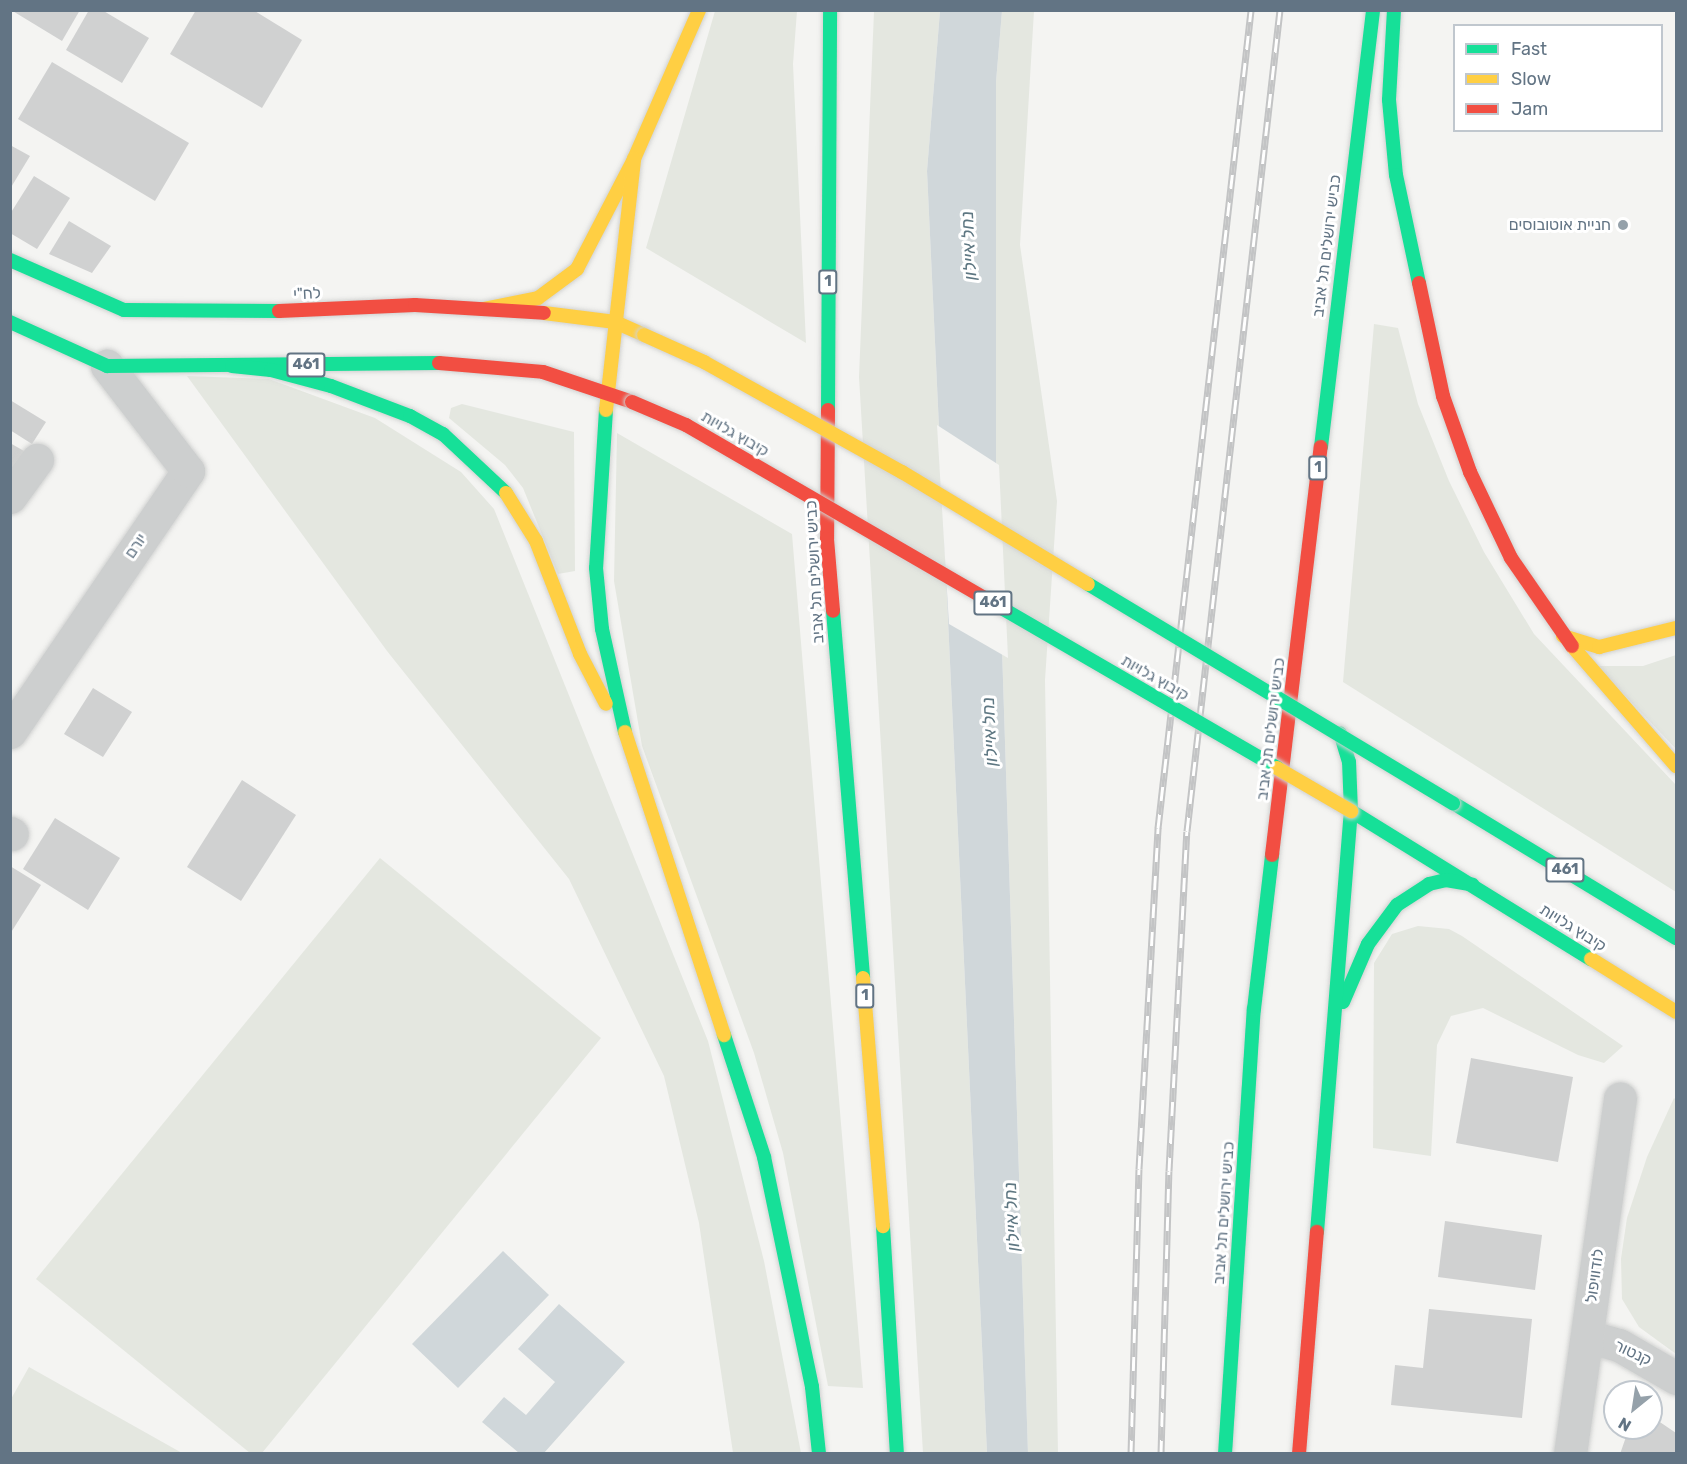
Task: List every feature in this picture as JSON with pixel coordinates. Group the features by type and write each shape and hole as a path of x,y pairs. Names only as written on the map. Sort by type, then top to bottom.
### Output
{"main road":[{"path":"483,309 538,298 577,269 634,159 699,10"},
{"name":"כביש ירושלים תל אביב","path":"831,10 829,26 827,539 894,1356 897,1454"},
{"name":"כביש ירושלים תל אביב","path":"1225,1454 1254,1009 1373,10"},
{"path":"1394,10 1389,100 1396,175 1443,396 1470,472 1510,558 1563,636 1677,766"},
{"path":"634,159 597,485 596,568 602,629 629,750 764,1157 812,1387 819,1454"},
{"name":"לח\"י","path":"10,260 124,310 212,314 415,305 615,322"},
{"name":"461","path":"10,322 107,366 429,362 543,372 607,392"},
{"name":"461","path":"615,322 704,362 902,472 1340,733 1677,938"},
{"path":"232,366 271,370 331,386 410,416 443,434 475,460 511,498 536,541 580,654 629,750"},
{"name":"קיבוץ גלויות","path":"607,392 686,425 1351,811 1677,1012"},
{"path":"1563,636 1609,646 1677,628"},
{"path":"1299,1454 1330,1034 1351,811 1349,762 1340,733"},
{"path":"1330,1034 1368,944 1397,904 1429,884 1446,880 1473,885"}],"street":[{"name":"יורם","path":"10,732 188,471 107,366"},
{"path":"10,497 37,460"},
{"name":"לודוויפול","path":"1570,1454 1620,1098"},
{"name":"קנטור","path":"1587,1336 1630,1349 1677,1378"}],"shaded area":[{"path":"715,11 797,11 793,64 806,343 646,248"},
{"path":"874,11 940,11 927,171 987,1453 923,1453 859,377"},
{"path":"1002,11 1034,11 1020,245 1057,501 1045,680 1058,1454 1028,1453 996,463 996,82"},
{"path":"1374,324 1398,328 1418,404 1449,481 1484,552 1534,634 1676,785 1676,892 1343,682"},
{"path":"187,376 269,379 375,418 461,472 494,509 708,1041 764,1261 801,1453 733,1453 699,1223 664,1076 569,879 387,651"},
{"path":"462,404 574,432 575,571 558,574 523,488 505,465 449,418 451,408"},
{"path":"617,433 792,534 863,1388 828,1386 783,1153 754,1053 642,746 614,581"},
{"path":"1676,655 1676,749 1597,666 1643,666"},
{"path":"380,858 601,1038 262,1453 250,1453 36,1279"},
{"path":"1418,926 1449,929 1462,936 1623,1046 1604,1063 1578,1055 1483,1008 1451,1016 1437,1045 1431,1156 1373,1148 1374,963 1392,934"},
{"path":"1674,1098 1676,1100 1676,1354 1639,1327 1622,1299 1621,1259 1627,1218 1647,1157"},
{"path":"29,1367 182,1453 11,1453 11,1399"}],"water":[{"name":"נחל איילון","path":"940,11 1002,11 996,82 996,463 1028,1453 987,1453 927,171"},
{"path":"503,1251 549,1295 458,1388 412,1344"},
{"path":"559,1304 625,1362 544,1453 519,1453 482,1422 504,1397 526,1415 555,1382 518,1349"}],"pier":[{"path":"937,425 999,465 1008,658 949,624"}],"building":[{"path":"11,10 80,10 62,41"},
{"path":"89,10 102,10 149,38 122,83 66,50"},
{"path":"196,10 253,10 302,40 262,108 170,54"},
{"path":"52,62 189,143 155,201 18,119"},
{"path":"10,145 30,156 10,189"},
{"path":"34,176 70,198 37,249 10,233 10,214"},
{"path":"69,221 111,246 92,273 49,254"},
{"path":"10,400 46,422 32,444 10,430"},
{"path":"10,443 24,451 10,473"},
{"path":"93,688 132,712 103,757 64,734"},
{"path":"242,780 296,815 241,901 187,867"},
{"path":"55,818 120,858 88,910 23,869"},
{"path":"10,866 41,885 10,934"},
{"path":"1471,1058 1573,1077 1558,1162 1456,1143"},
{"path":"1445,1221 1542,1235 1535,1290 1438,1277"},
{"path":"1429,1309 1532,1319 1522,1418 1391,1405 1395,1365 1423,1368"},
{"path":"1663,1424 1676,1433 1676,1454 1620,1454 1625,1440 1663,1440"}],"railway":[{"path":"1131,1454 1139,1169 1158,828 1251,10"},
{"path":"1161,1454 1169,1171 1187,831 1280,10"}],"traffic: fast":[{"path":"828,410 830,10"},
{"path":"1321,447 1373,10"},
{"path":"1394,10 1389,100 1396,175 1419,283"},
{"path":"10,260 124,310 279,311"},
{"path":"10,322 107,366 439,363"},
{"path":"232,366 271,370 331,386 410,416 443,434 506,493"},
{"path":"606,410 596,568 602,629 625,732"},
{"path":"1088,584 1453,803"},
{"path":"986,599 1277,768"},
{"path":"833,611 863,978"},
{"path":"1317,1232 1351,811 1349,762 1340,733"},
{"path":"1453,803 1676,938"},
{"path":"1351,811 1591,959"},
{"path":"1225,1454 1254,1009 1272,855"},
{"path":"1343,1002 1368,944 1397,905 1429,884 1446,880 1473,885"},
{"path":"724,1035 764,1157 812,1387 819,1454"},
{"path":"883,1226 897,1454"}],"traffic: slow":[{"path":"483,309 538,298 577,269 634,159 699,10"},
{"path":"606,410 634,159"},
{"path":"544,313 615,322 642,334"},
{"path":"644,335 704,362 902,472 1088,584"},
{"path":"506,493 536,541 580,654 606,704"},
{"path":"1563,636 1599,647 1676,628"},
{"path":"1572,646 1676,766"},
{"path":"625,732 724,1035"},
{"path":"1277,768 1351,811"},
{"path":"1591,959 1676,1012"},
{"path":"863,978 883,1226"}],"traffic: jam":[{"path":"1419,283 1443,396 1470,472 1511,558 1572,646"},
{"path":"279,311 415,305 544,313"},
{"path":"439,363 543,372 632,402"},
{"path":"632,402 686,425 986,599"},
{"path":"828,410 827,539 833,611"},
{"path":"1272,855 1321,447"},
{"path":"1299,1454 1317,1232"}],"place":[{"name":"חניית אוטובוסים","path":"1623,225"}]}
